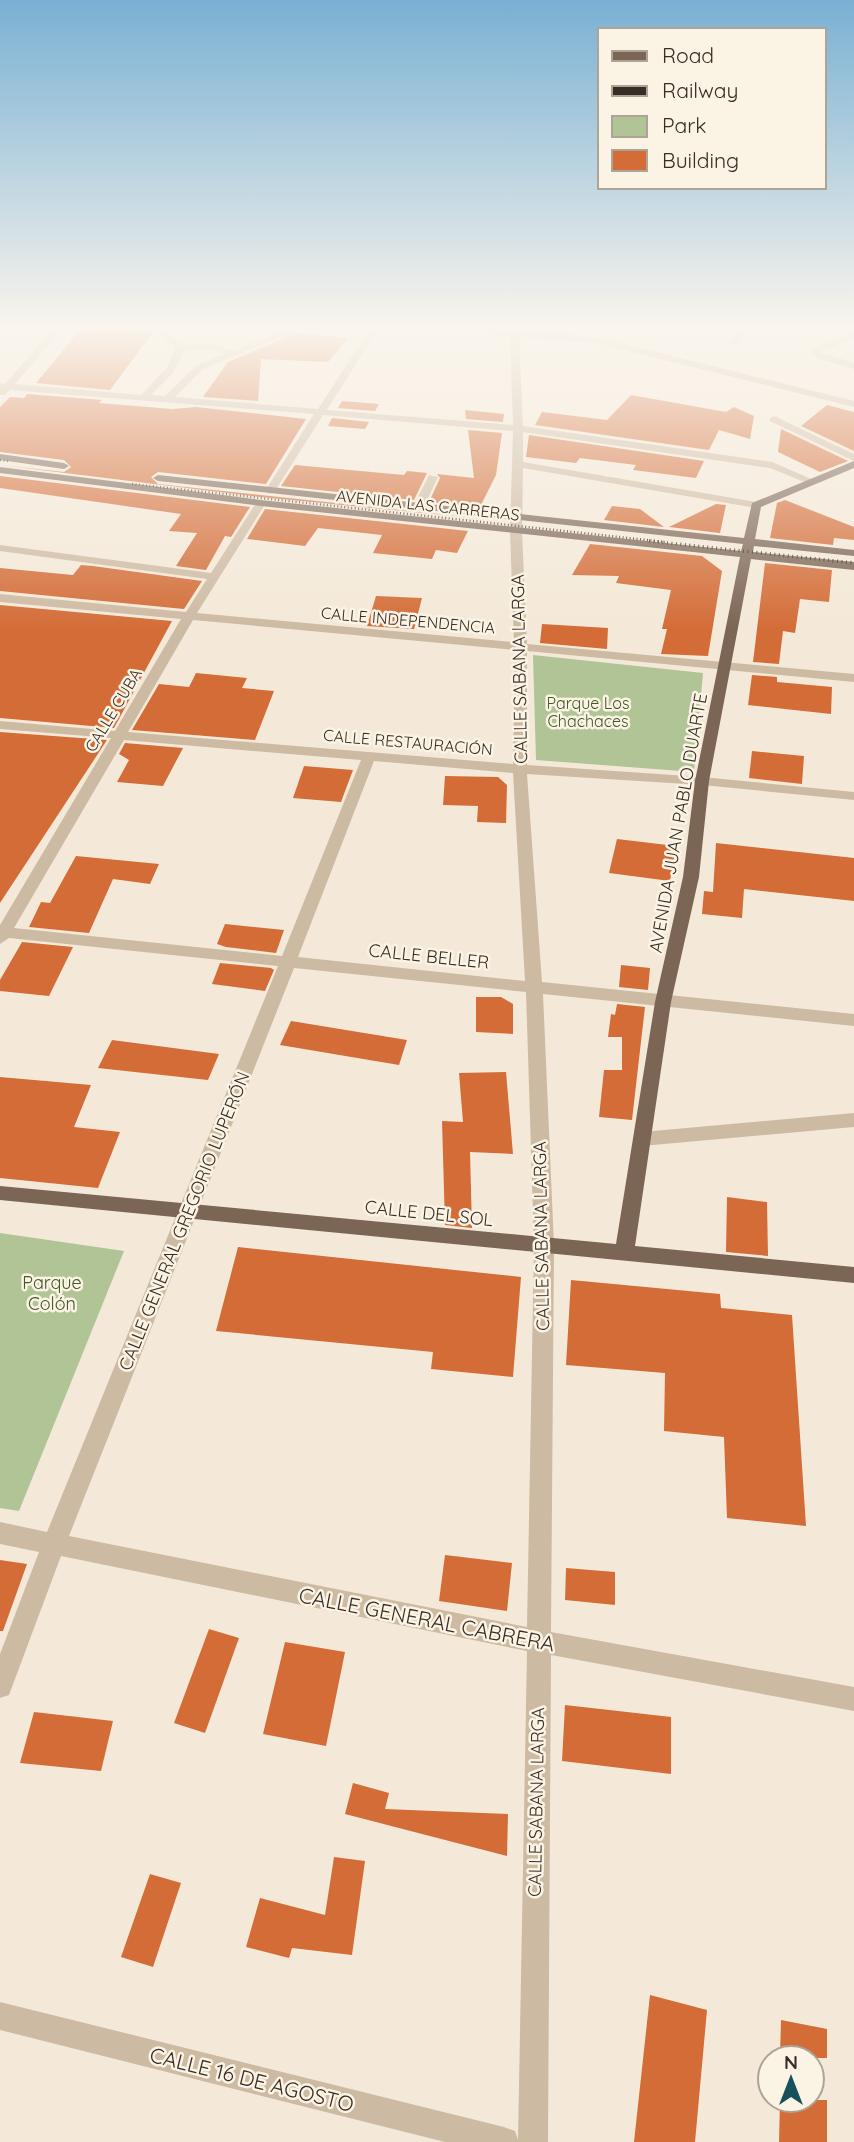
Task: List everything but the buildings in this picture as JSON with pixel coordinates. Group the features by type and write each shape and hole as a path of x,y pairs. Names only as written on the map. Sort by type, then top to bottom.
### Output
{"main road":[{"name":"AVENIDA LAS CARRERAS","path":"0,457 419,507 516,524"},
{"path":"756,505 854,464"},
{"name":"AVENIDA LAS CARRERAS","path":"0,470 261,503 516,524 747,549 854,566"},
{"name":"AVENIDA JUAN PABLO DUARTE","path":"624,1253 663,1002 691,877 702,781 756,505"},
{"name":"AVENIDA LAS CARRERAS","path":"747,549 854,553"},
{"name":"CALLE DEL SOL","path":"0,1193 854,1275"}],"street":[{"path":"270,491 310,430"},
{"name":"CALLE SABANA LARGA","path":"518,430 516,524 521,648 520,769 534,986 544,1245 533,2142"},
{"path":"531,430 772,465 811,481"},
{"path":"796,430 854,458"},
{"path":"518,464 756,505"},
{"path":"419,507 433,477"},
{"name":"CALLE CUBA","path":"1,934 188,618 261,503"},
{"path":"0,548 215,577"},
{"name":"CALLE INDEPENDENCIA","path":"0,598 188,618 854,678"},
{"name":"CALLE RESTAURACIÓN","path":"0,724 369,757 702,781 854,796"},
{"name":"CALLE GENERAL GREGORIO LUPERÓN","path":"0,1686 53,1544 290,962 369,757"},
{"name":"CALLE BELLER","path":"1,934 854,1020"},
{"path":"642,1139 854,1120"},
{"name":"CALLE GENERAL CABRERA","path":"0,1533 538,1641 854,1699"},
{"name":"CALLE 16 DE AGOSTO","path":"0,2017 504,2142"}],"green space":[{"name":"Parque Los Chachaces","path":"533,655 703,673 694,772 536,760"},
{"name":"Parque Colón","path":"0,1233 124,1251 19,1511 0,1508"}],"railway":[{"path":"0,460 8,461"},
{"path":"132,484 665,542"},
{"path":"649,541 854,563"}]}
